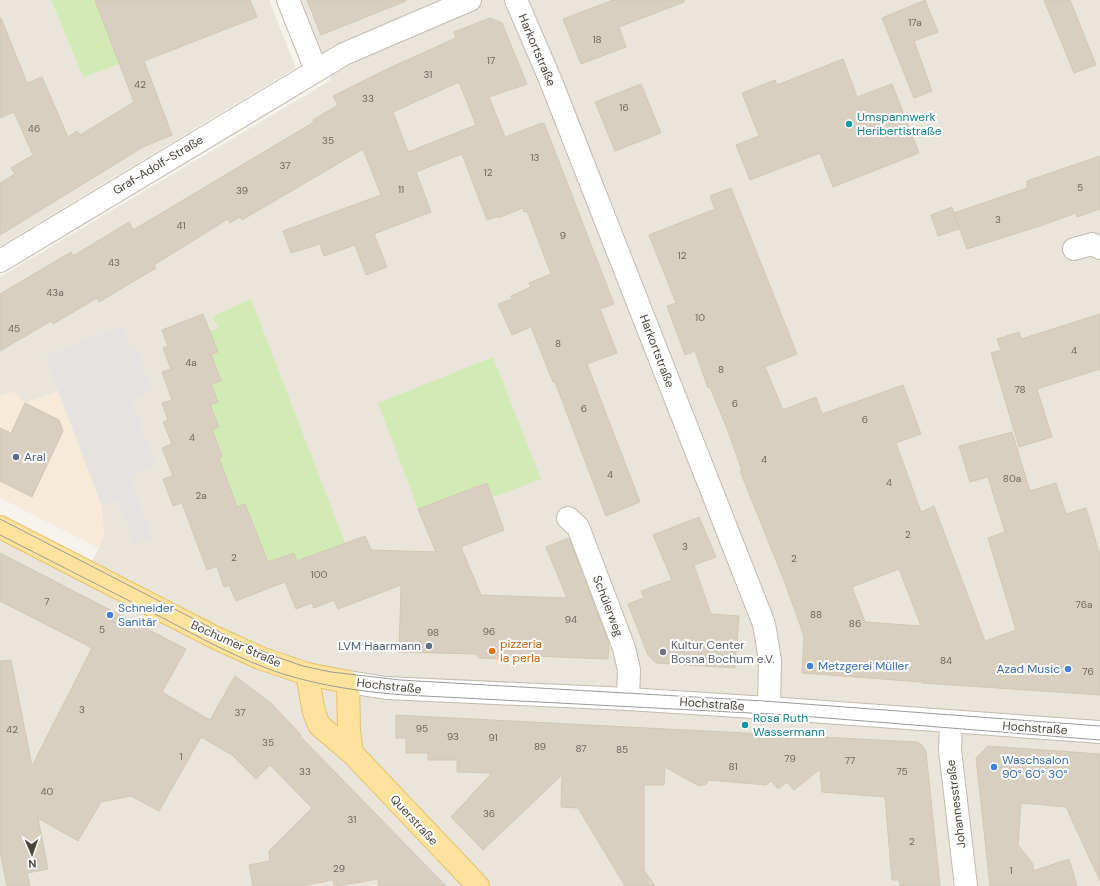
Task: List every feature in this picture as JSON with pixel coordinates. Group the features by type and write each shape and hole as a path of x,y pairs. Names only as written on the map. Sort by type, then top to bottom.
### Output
{"main road":[{"name":"Bochumer Straße","path":"0,527 214,637 260,658 307,674 348,682"},
{"name":"Querstraße","path":"307,674 314,712 319,725 352,753 478,886"},
{"path":"348,682 349,731 352,753"}],"street":[{"path":"288,0 316,70"},
{"name":"Graf-Adolf-Straße","path":"0,261 344,54 470,0"},
{"name":"Harkortstraße","path":"516,0 553,86 764,624 770,660 770,708"},
{"path":"1074,250 1092,244 1100,248"},
{"name":"Schülerweg","path":"568,518 578,527 624,648 629,670 628,699"},
{"name":"Hochstraße","path":"348,682 386,688 628,699 1100,732"},
{"name":"Johannesstraße","path":"950,722 950,750 966,886"}],"shaded area":[{"path":"0,0 51,0 83,77 95,0 269,0 296,68 0,246"},
{"path":"300,0 1100,0 1100,886 0,886 0,541 81,581 99,548 104,534 58,391 25,403 14,392 0,396 0,277 331,80"},
{"path":"122,325 130,347 135,345 152,391 131,399 156,466 129,476 152,538 134,544 118,500 102,506 45,356"},
{"path":"58,391 102,506 104,534 99,548 0,498 0,396 14,392 25,403"}],"green space":[{"path":"51,0 95,0 120,64 83,77"},
{"path":"251,299 345,543 320,559 317,553 297,561 294,553 271,568 263,548 257,550 252,521 245,504 237,507 229,484 212,460 222,456 212,430 218,427 210,405 218,402 211,385 221,380 211,354 218,351 210,331 218,328 213,316"},
{"path":"493,357 541,479 493,497 487,483 418,509 378,403"}],"building":[{"path":"95,0 250,0 257,17 144,61 172,135 143,147 0,235 0,183 15,174 11,168 33,155 14,112 0,118 0,18 27,83 42,77 68,137 77,131 80,135 134,102"},
{"path":"307,0 406,0 406,1 321,35"},
{"path":"613,0 684,0 684,2 619,27 626,47 581,64 563,19"},
{"path":"925,0 938,32 914,41 932,91 914,98 882,18"},
{"path":"1044,0 1070,0 1096,65 1074,73"},
{"path":"490,18 502,23 527,84 489,97 505,137 544,123 614,304 600,309 617,353 587,364 640,502 606,516 555,382 553,382 531,327 512,335 498,304 512,299 511,296 531,287 529,283 551,274 527,211 524,212 523,208 498,218 498,216 487,220 462,154 416,172 431,212 374,234 387,267 366,275 355,245 324,256 320,244 291,253 283,231 381,195 363,149 242,220 240,217 230,223 228,219 154,265 156,268 99,302 97,298 53,324 51,321 0,351 0,294 71,252 73,256 129,222 133,230 314,122 313,120 338,105 333,96 387,69 456,38 454,32","holes":["459,82 476,125 408,152 393,112"]},
{"name":"Umspannwerk Heribertistraße","path":"843,59 857,97 892,84 919,153 833,187 820,153 750,180 736,145 759,136 742,93 775,80 777,85"},
{"path":"641,84 661,133 615,151 595,102"},
{"path":"1100,156 1100,209 1077,217 1076,213 967,249 954,213 1027,188 1027,181"},
{"path":"731,188 797,354 765,367 783,410 816,397 822,414 903,385 921,434 896,443 921,512 934,506 985,641 1016,630 988,538 1005,532 988,477 970,482 959,446 1012,432 1030,491 1056,483 1066,514 1086,508 1100,555 1100,695 802,673 804,636 785,583 740,471 742,471 728,431 710,387 708,388 695,351 685,355 667,306 676,303 649,235 715,209 710,196","holes":["899,569 921,626 865,622 852,587"]},
{"path":"952,207 959,229 938,236 931,215"},
{"path":"203,314 218,352 211,354 221,381 211,384 218,402 210,405 219,427 212,430 222,456 219,458 237,507 245,504 268,562 294,553 297,561 365,536 371,550 436,552 418,509 487,483 504,530 461,547 481,595 567,598 546,547 569,538 609,644 608,659 506,655 503,659 479,658 476,654 399,652 401,585 338,609 334,600 314,608 312,603 296,609 285,582 236,601 229,585 224,587 217,566 207,570 182,503 173,506 163,479 173,476 162,448 172,444 163,422 168,420 162,403 172,400 162,372 171,369 163,348 168,346 162,330"},
{"path":"1100,314 1100,369 1037,389 1052,437 1019,447 991,353 1001,350 997,339 1019,332 1021,339"},
{"path":"25,403 59,420 63,431 32,497 0,481 0,428 11,433"},
{"path":"699,517 716,557 694,565 711,614 739,616 735,668 656,663 648,655 628,604 644,598 641,591 672,580 653,535"},
{"path":"0,553 186,649 162,692 210,720 235,676 271,703 301,735 300,736 446,886 379,886 378,879 337,886 334,886 333,880 302,886 253,886 249,865 270,861 269,851 312,808 270,765 256,779 232,755 201,737 159,811 131,796 101,802 78,841 38,818 48,869 27,873 30,886 7,886 0,852 0,661 11,660 32,766 92,648 0,601"},
{"path":"396,715 917,742 922,745 926,752 940,886 900,886 899,880 892,880 885,797 822,792 820,769 794,790 787,782 778,789 771,781 766,785 709,780 706,784 699,786 665,767 664,785 644,785 644,870 655,886 625,886 578,808 561,807 562,775 483,850 451,817 492,773 457,772 457,760 428,760 428,753 406,753 406,738 396,738"},
{"path":"988,746 1100,754 1100,881 1066,807 1021,803 1018,845 1033,864 1033,871 1069,859 1077,886 990,886 976,758"}],"tram line":[{"path":"0,519 229,637 274,656 303,666 331,672 400,680 764,701 1100,726"},
{"path":"0,535 235,655 283,674 328,685 405,695 789,715 1100,740"}],"place":[{"name":"Umspannwerk Heribertistraße","path":"849,124"},
{"name":"Aral","path":"16,457"},
{"name":"Schneider Sanitär","path":"110,615"},
{"name":"LVM Haarmann","path":"429,646"},
{"name":"pizzeria la perla","path":"492,651"},
{"name":"Kultur Center Bosna Bochum e.V.","path":"663,652"},
{"name":"Metzgerei Müller","path":"810,666"},
{"name":"Azad Music","path":"1068,669"},
{"name":"Rosa Ruth Wassermann","path":"745,725"},
{"name":"Waschsalon 90° 60° 30°","path":"994,767"}]}
